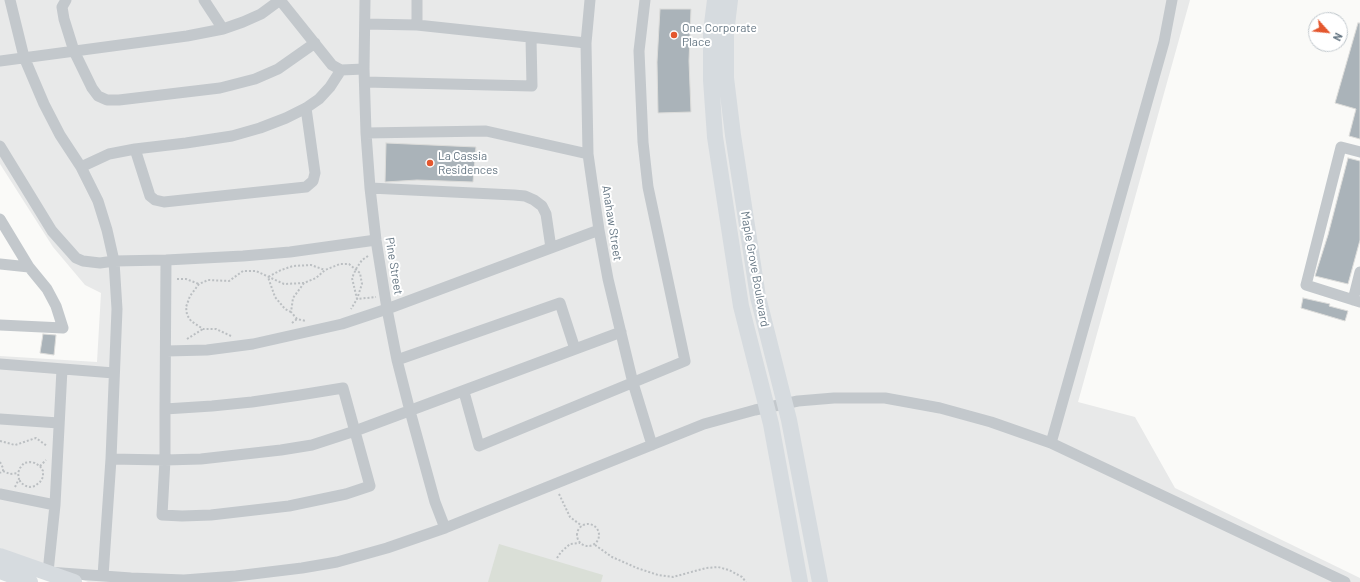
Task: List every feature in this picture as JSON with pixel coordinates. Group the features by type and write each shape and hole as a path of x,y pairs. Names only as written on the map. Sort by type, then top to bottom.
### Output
{"street":[{"path":"10,0 24,57 50,116 60,135 81,167 98,202 107,230 114,261 117,309 111,459 103,576"},
{"path":"66,0 62,7 64,19 74,50 92,88 98,96 107,100 119,100 220,88 255,79 278,69 315,43"},
{"path":"204,0 223,29"},
{"path":"0,61 187,36 223,29 261,14 280,0 332,65 341,70 364,69"},
{"name":"Pine Street","path":"365,0 366,24 364,69 366,133 370,188 377,245 397,360 435,502 445,528"},
{"path":"417,0 417,25"},
{"name":"Anahaw Street","path":"590,0 586,43 588,154 608,279 633,383 652,445"},
{"path":"464,392 480,446 685,361 648,187 643,142 639,51 645,0"},
{"name":"Maple Grove Boulevard","path":"714,0 711,32 711,80 715,138 741,306 771,424 800,582"},
{"name":"Maple Grove Boulevard","path":"730,0 726,33 726,78 733,135 758,297 785,404 820,582"},
{"path":"1051,443 1164,42 1172,0"},
{"path":"366,24 417,25 586,43"},
{"path":"365,82 532,86 531,38"},
{"path":"81,167 109,154 135,149 186,144 232,136 279,121 306,108 319,98 330,87 341,70"},
{"path":"135,149 150,196 155,200 164,202 306,187 313,180 315,173 306,108"},
{"path":"366,133 486,131 588,154"},
{"path":"0,146 52,231 76,258 90,263 166,260 377,245"},
{"path":"1360,152 1341,147 1306,285 1356,301 1360,272"},
{"path":"370,188 525,196 542,206 546,214 551,248"},
{"path":"0,219 29,267 47,289 56,306 63,328 0,325"},
{"path":"166,351 207,350 253,344 342,324 387,309 599,230"},
{"path":"165,409 252,402 343,388 370,486 346,494 290,506 210,515 162,515 165,460 165,409 166,351 166,260"},
{"path":"0,264 29,267"},
{"path":"397,360 560,303 575,349"},
{"path":"111,459 202,459 312,445 355,432 620,332"},
{"path":"0,364 114,373"},
{"path":"48,572 55,505 62,369"},
{"path":"48,572 184,580 236,579 337,562 387,548 445,528 704,424 767,408 816,399 885,398 940,408 991,422 1051,443 1345,582"},
{"path":"0,419 59,423"},
{"path":"0,494 55,505"},
{"path":"0,556 74,582"},
{"path":"0,571 30,582"}],"path":[{"path":"357,299 352,278 362,260 377,245"},
{"path":"236,339 224,332 204,329 191,321 187,315 186,307 190,296 199,284 208,280 229,281 243,271 256,271 284,284 304,283 316,278 325,270 340,264 349,264 360,273 362,284 353,307 347,312"},
{"path":"268,277 293,266 311,265 325,270"},
{"path":"268,277 276,297 285,309 291,312 297,319 311,322"},
{"path":"166,278 186,279 199,284"},
{"path":"291,312 293,298 304,283"},
{"path":"357,299 385,296"},
{"path":"288,327 297,319"},
{"path":"166,338 188,339 204,329"},
{"path":"0,441 15,445 36,438 46,445 47,449"},
{"path":"40,466 47,458"},
{"path":"30,462 40,466 43,471 43,477 40,482 35,486 30,487 21,483 18,473 24,463 30,462"},
{"path":"0,463 3,471"},
{"path":"3,471 10,474 18,473"},
{"path":"555,484 562,503 570,517 582,526"},
{"path":"580,543 577,536 579,529 588,524 595,526 598,529 599,539 595,545"},
{"path":"557,558 570,544 580,543 585,546 595,545 612,557 658,575 673,577 706,568 718,567 729,570 742,577 746,582"}],"shaded area":[{"path":"0,0 1190,0 1078,402 1135,417 1175,488 1360,578 1360,582 88,582 0,548 0,356 97,362 101,293 85,285 53,247 0,164"},
{"path":"499,544 603,575 601,582 488,582"}],"building":[{"name":"One Corporate Place","path":"660,9 691,9 689,61 691,112 658,113 657,62"},
{"path":"1358,23 1360,23 1360,139 1349,136 1356,109 1335,103"},
{"name":"La Cassia Residences","path":"386,143 476,147 473,182 417,180 385,182"},
{"path":"1348,158 1360,161 1360,240 1348,284 1315,276 1328,235"},
{"path":"1303,298 1330,304 1329,306 1348,311 1345,321 1301,308"},
{"path":"43,334 56,335 54,355 40,353"}],"place":[{"name":"One Corporate Place","path":"674,35"},
{"name":"La Cassia Residences","path":"430,163"}]}
